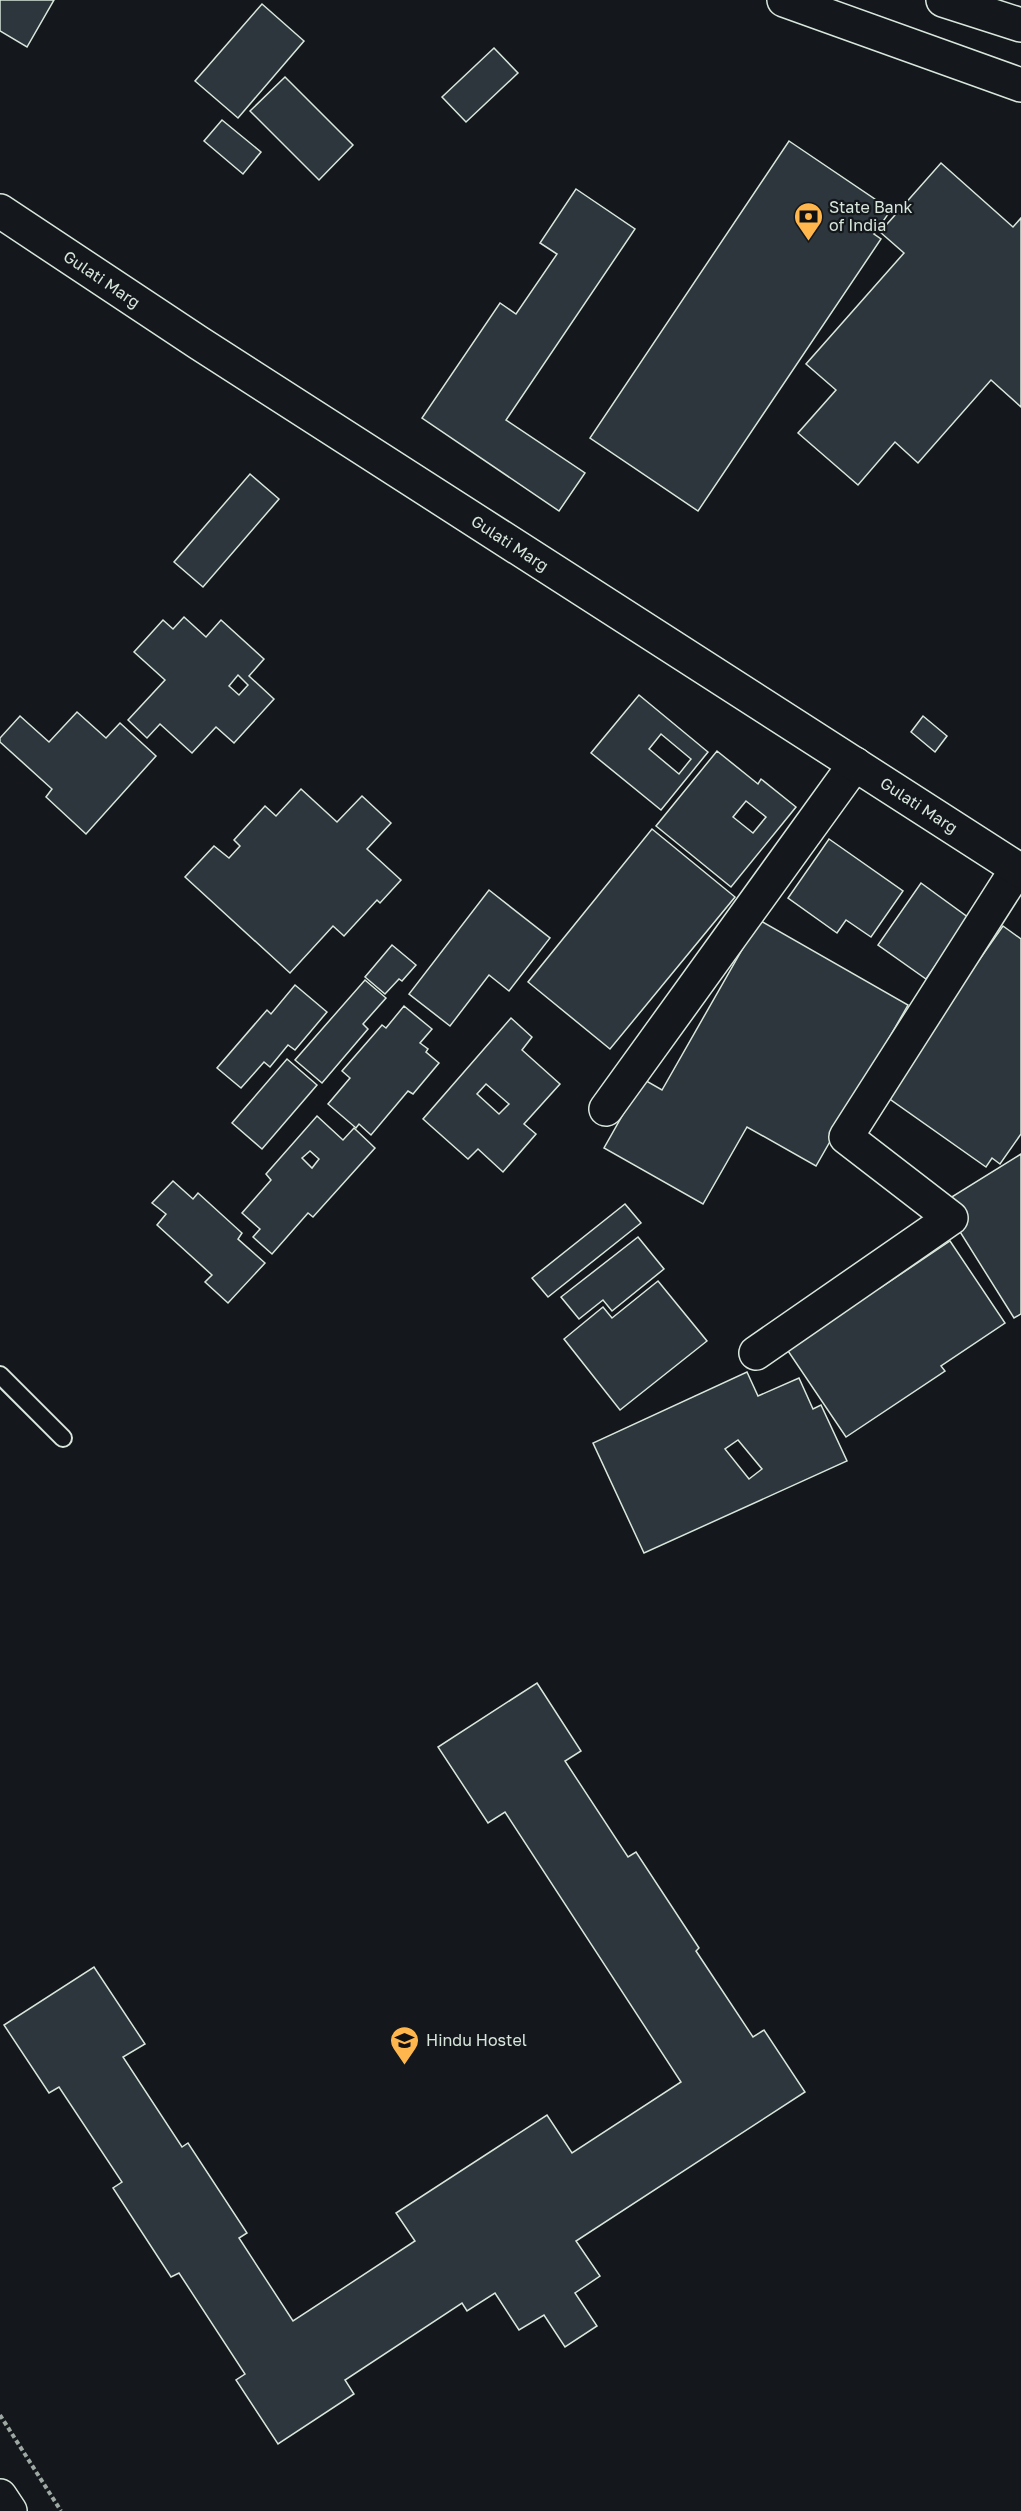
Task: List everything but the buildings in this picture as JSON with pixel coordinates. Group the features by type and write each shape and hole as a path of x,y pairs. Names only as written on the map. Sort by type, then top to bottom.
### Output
{"street":[{"path":"784,0 1021,85"},
{"path":"943,0 1021,26"},
{"name":"Gulati Marg","path":"0,211 219,356 1019,870"},
{"path":"606,1109 855,764"},
{"path":"756,1353 951,1218 846,1137 1019,870"},
{"path":"0,2496 10,2511"}],"lane":[{"path":"0,1375 63,1438"}],"path":[{"path":"0,2415 61,2511"}],"place":[{"name":"State Bank of India","path":"808,242"},
{"name":"Hindu Hostel","path":"405,2066"}]}
